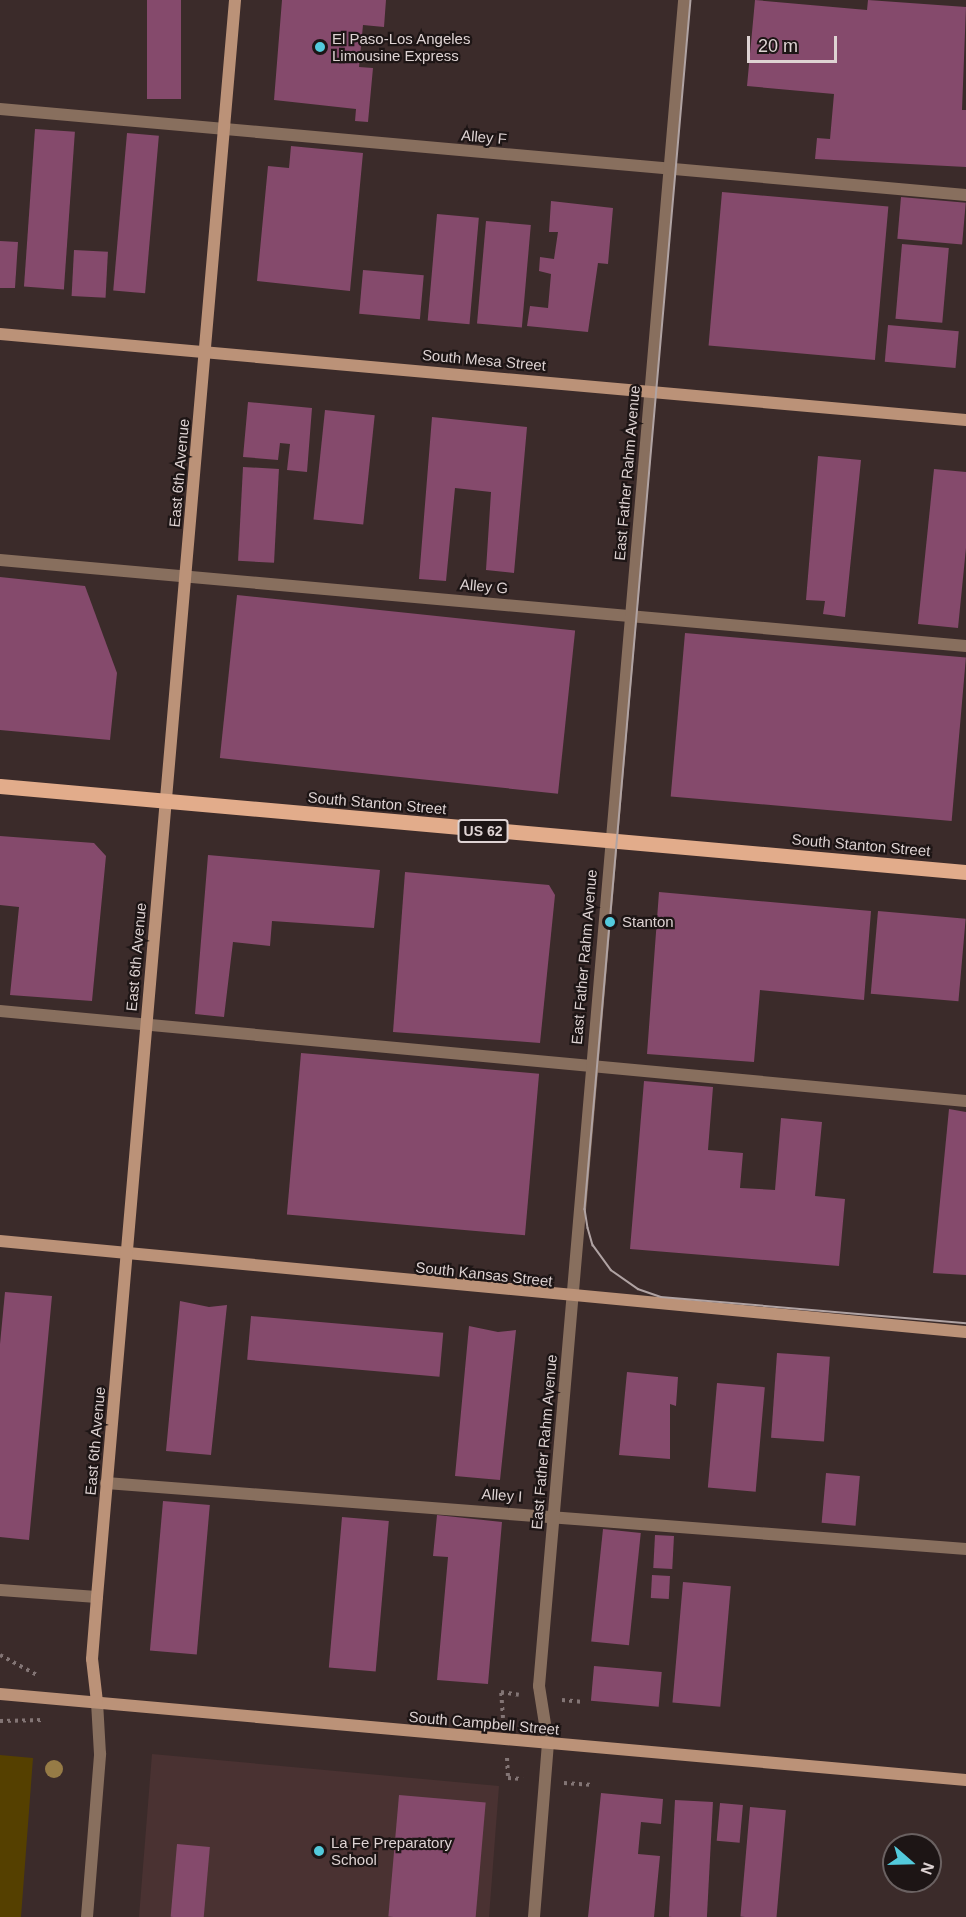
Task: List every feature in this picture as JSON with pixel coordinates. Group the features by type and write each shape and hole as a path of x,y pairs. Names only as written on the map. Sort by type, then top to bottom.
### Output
{"main road":[{"name":"East 6th Avenue","path":"97,1702 92,1659 106,1483 235,0"},
{"name":"South Mesa Street","path":"0,334 649,389 966,420"},
{"name":"South Stanton Street","path":"0,786 609,843 966,872"},
{"name":"South Kansas Street","path":"0,1241 571,1298 966,1332"},
{"name":"South Campbell Street","path":"0,1694 966,1780"}],"street":[{"name":"East Father Rahm Avenue","path":"534,1917 548,1743 539,1686 609,843 684,0"},
{"name":"Alley F","path":"0,109 966,195"},
{"name":"Alley G","path":"0,560 629,613 966,646"},
{"path":"0,1011 966,1101"},
{"name":"Alley I","path":"106,1483 554,1514 966,1549"},
{"path":"0,1590 97,1597"},
{"name":"East 6th Avenue","path":"87,1917 100,1754 97,1702"}],"shaded area":[{"name":"La Fe Preparatory School","path":"152,1754 499,1786 489,1917 139,1917"},
{"path":"0,1755 33,1758 21,1917 0,1917"}],"building":[{"path":"147,0 181,0 181,99 147,99"},
{"name":"El Paso-Los Angeles Limousine Express","path":"282,0 386,0 384,27 363,25 359,67 373,68 368,122 355,121 356,109 274,100"},
{"path":"755,0 867,10 868,0 966,7 962,110 966,110 966,167 815,159 817,138 830,139 834,94 747,86"},
{"path":"35,129 75,132 64,289 24,287"},
{"path":"127,133 159,136 145,293 113,290"},
{"path":"291,146 363,153 350,291 257,281 268,166 289,168"},
{"path":"722,192 888,207 875,360 709,345"},
{"path":"901,197 966,203 962,245 897,239"},
{"path":"551,201 613,208 608,264 598,263 588,332 527,326 530,306 548,308 551,274 539,271 540,257 554,259 558,232 549,232"},
{"path":"437,214 479,218 470,324 428,321"},
{"path":"486,221 531,225 522,328 477,324"},
{"path":"0,241 18,242 15,288 0,288"},
{"path":"902,244 949,248 942,323 895,319"},
{"path":"74,250 108,252 106,298 72,296"},
{"path":"363,270 424,275 420,319 359,314"},
{"path":"888,325 959,331 956,368 885,362"},
{"path":"248,402 312,408 307,472 287,470 290,444 280,443 278,460 243,457"},
{"path":"325,410 375,415 363,525 314,519"},
{"path":"432,417 527,427 514,573 486,570 491,492 455,488 446,581 419,579"},
{"path":"818,456 861,460 845,617 823,614 825,601 806,600"},
{"path":"243,467 279,469 274,563 238,561"},
{"path":"934,469 966,472 966,548 958,628 918,624"},
{"path":"0,577 85,586 117,673 110,740 0,730"},
{"path":"237,595 575,631 558,794 220,758"},
{"path":"685,633 966,658 952,821 671,796"},
{"path":"0,836 94,843 106,856 92,1001 10,995 19,907 0,905"},
{"path":"208,855 380,870 374,928 272,921 270,946 233,942 224,1017 195,1014"},
{"path":"405,872 549,885 555,895 540,1043 393,1032"},
{"path":"659,892 871,911 864,1000 760,990 754,1062 647,1054"},
{"path":"878,911 966,919 958,1001 871,994"},
{"path":"301,1053 539,1074 525,1235 287,1214"},
{"path":"644,1081 713,1087 708,1150 743,1153 740,1188 775,1190 781,1118 822,1122 815,1196 845,1199 839,1266 630,1249"},
{"path":"949,1109 966,1112 966,1275 933,1273"},
{"path":"5,1292 52,1296 29,1540 0,1537 0,1344"},
{"path":"180,1301 209,1307 227,1305 211,1455 166,1451"},
{"path":"251,1316 443,1333 439,1377 247,1360"},
{"path":"469,1326 498,1332 516,1330 500,1480 455,1476"},
{"path":"777,1353 830,1357 824,1441 771,1438"},
{"path":"627,1372 678,1377 676,1406 670,1404 670,1459 619,1455"},
{"path":"717,1383 765,1387 756,1492 708,1488"},
{"path":"826,1473 860,1476 856,1526 822,1523"},
{"path":"163,1501 210,1505 197,1655 150,1650"},
{"path":"437,1515 502,1522 488,1684 437,1680 448,1557 433,1556"},
{"path":"342,1517 389,1521 376,1672 329,1667"},
{"path":"603,1529 641,1533 629,1645 591,1641"},
{"path":"655,1535 674,1536 672,1569 653,1568"},
{"path":"652,1575 670,1576 669,1599 651,1598"},
{"path":"683,1582 731,1586 720,1707 672,1703"},
{"path":"594,1666 662,1672 659,1707 591,1701"},
{"path":"601,1793 663,1799 661,1824 641,1822 638,1854 660,1856 654,1917 588,1917"},
{"path":"399,1795 486,1803 476,1917 388,1917"},
{"path":"675,1800 713,1802 707,1917 669,1917"},
{"path":"720,1803 743,1805 740,1843 717,1841"},
{"path":"750,1807 786,1810 777,1917 740,1917"},
{"path":"177,1844 210,1847 204,1917 171,1917"}],"tram line":[{"path":"691,0 585,1209 588,1228 593,1245 611,1270 638,1289 661,1297 966,1323"}],"place":[{"name":"El Paso-Los Angeles Limousine Express","path":"320,47"},
{"name":"Stanton","path":"610,922"},
{"name":"La Fe Preparatory School","path":"319,1851"}]}
